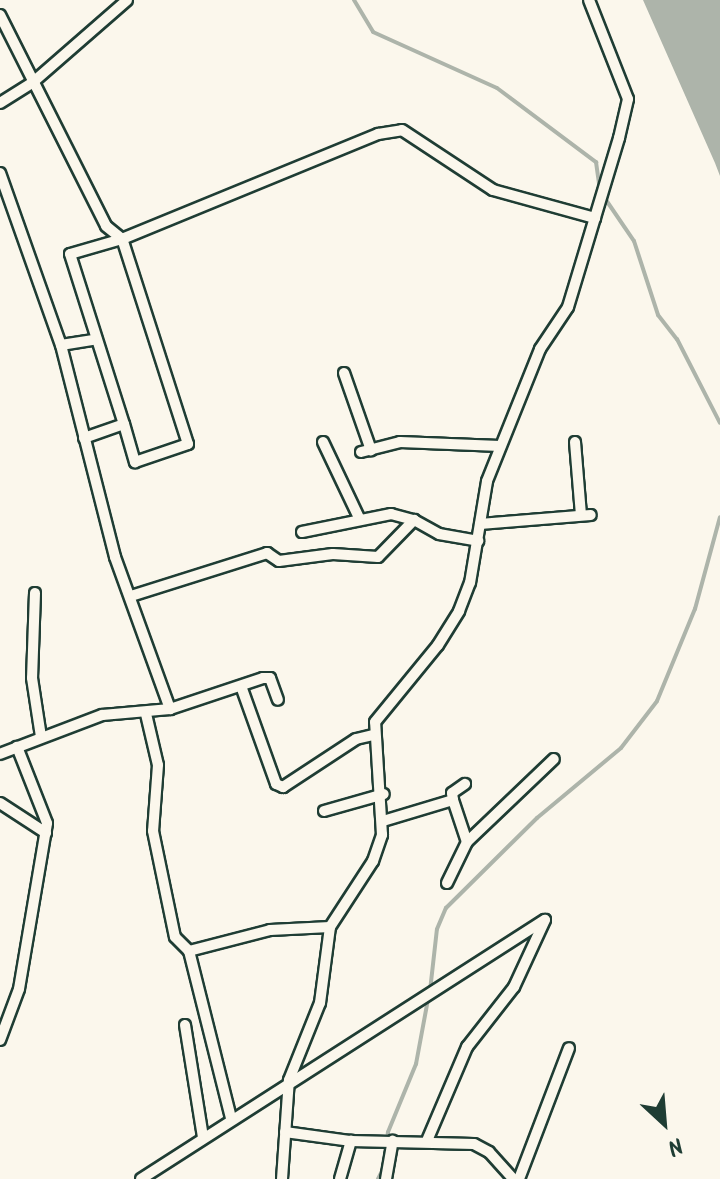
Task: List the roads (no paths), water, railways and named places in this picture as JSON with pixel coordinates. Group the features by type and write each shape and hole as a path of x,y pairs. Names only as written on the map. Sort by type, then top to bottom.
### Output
{"street":[{"path":"0,103 32,83 127,0"},
{"path":"282,1179 289,1080 320,1003 330,927 373,861 383,821 384,794 373,735 375,722 438,645 459,611 478,541 487,481 540,349 568,307 628,99 589,0"},
{"path":"0,15 106,226 122,239 188,444 135,462 70,254 122,239 378,134 402,130 493,190 595,218"},
{"path":"0,173 61,345 115,557 170,709"},
{"path":"61,345 97,339"},
{"path":"344,373 366,451 400,442 500,446"},
{"path":"84,438 124,424"},
{"path":"323,442 360,520"},
{"path":"480,524 586,515 575,442"},
{"path":"302,532 391,514 414,520 439,534 478,541"},
{"path":"131,596 267,553 279,561 333,554 378,557 414,520"},
{"path":"35,593 32,678 41,737"},
{"path":"0,754 102,715 146,714 170,709 270,678 278,700"},
{"path":"241,686 276,784 283,787 356,739 373,735"},
{"path":"146,714 158,765 153,831 175,937 189,951 231,1118"},
{"path":"0,1040 19,989 47,823 17,747"},
{"path":"447,883 467,842 554,759"},
{"path":"465,784 452,793 467,842"},
{"path":"324,811 384,794"},
{"path":"383,821 453,800"},
{"path":"0,803 46,833"},
{"path":"141,1179 289,1080 545,920 514,987 467,1047 427,1141"},
{"path":"189,951 270,930 330,927"},
{"path":"185,1025 203,1137"},
{"path":"285,1132 351,1141 474,1144 489,1152 516,1179 569,1048"},
{"path":"340,1179 351,1141"},
{"path":"386,1179 393,1141"}],"waterway":[{"path":"354,0 373,32 497,88 596,162 600,189"},
{"path":"604,197 634,241 658,315 677,339 720,423"},
{"path":"430,991 437,929 446,908 537,818 621,748 657,701 695,609 720,517"},
{"path":"385,1156 388,1132 416,1064 428,999"},
{"path":"378,1179 383,1169"}]}
